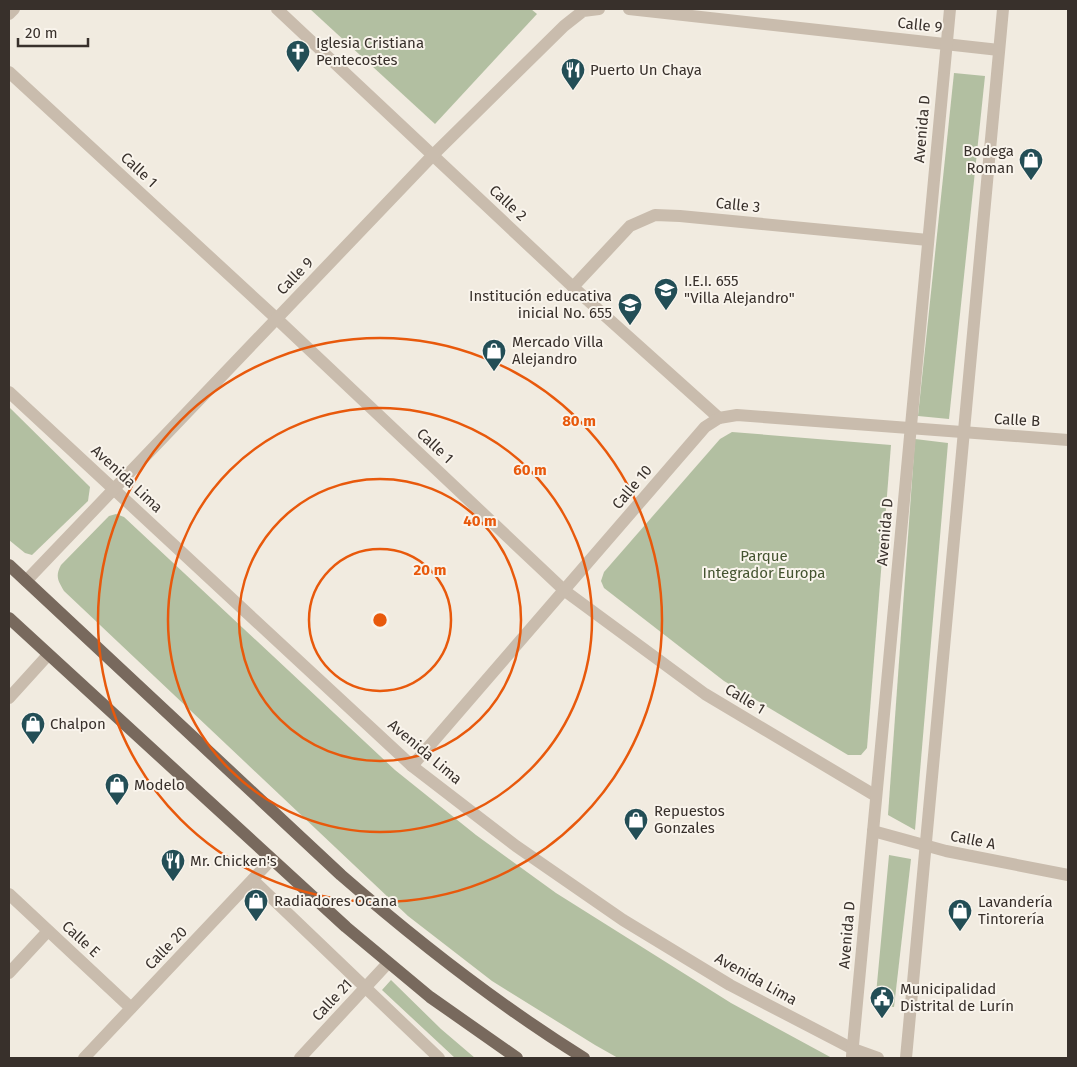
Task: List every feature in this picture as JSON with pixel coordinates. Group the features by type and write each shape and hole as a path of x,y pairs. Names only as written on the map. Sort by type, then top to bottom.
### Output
{"main road":[{"path":"9,565 341,875 393,920 486,994 584,1058"},
{"path":"9,618 271,860 388,963 472,1029 517,1058"}],"street":[{"path":"9,14 14,9"},
{"name":"Calle 2","path":"277,9 573,287 719,418"},
{"name":"Calle 9","path":"26,581 433,155 582,10 600,9"},
{"name":"Calle 9","path":"629,9 999,50"},
{"name":"Avenida D","path":"852,1054 950,9"},
{"path":"906,1058 1003,9"},
{"name":"Calle 1","path":"9,72 277,319 565,591 705,694 876,796"},
{"name":"Calle 3","path":"573,287 630,226 655,215 928,240"},
{"name":"Avenida Lima","path":"9,392 412,766 516,846 623,920 730,985 852,1054 878,1058"},
{"path":"719,418 737,415 964,433"},
{"name":"Calle 10","path":"412,766 705,427 719,418"},
{"name":"Calle B","path":"964,433 1068,440"},
{"path":"9,698 48,655"},
{"name":"Calle A","path":"873,832 1068,875"},
{"name":"Calle 20","path":"84,1058 271,860"},
{"path":"253,880 439,1058"},
{"name":"Calle E","path":"9,894 131,1008"},
{"path":"9,973 48,931"},
{"name":"Calle 21","path":"300,1058 388,963"}],"green space":[{"path":"310,9 531,9 537,14 435,124"},
{"path":"954,73 985,76 949,419 918,416"},
{"path":"9,407 90,487 88,501 32,555 25,553 9,540"},
{"name":"Parque Integrador Europa","path":"732,432 891,445 867,748 861,755 848,755 724,681 604,588 601,581 604,572 720,439"},
{"path":"915,439 948,443 915,830 888,815"},
{"path":"116,514 124,517 395,770 476,835 556,893 731,1003 832,1058 618,1058 492,981 408,916 64,591 58,578 61,565 109,516"},
{"path":"889,855 911,859 894,1007 875,1005"},
{"path":"391,980 441,1029 475,1058 455,1058 382,990"}],"place":[{"name":"Iglesia Cristiana Pentecostes","path":"298,73"},
{"name":"Puerto Un Chaya","path":"573,91"},
{"name":"Bodega Roman","path":"1031,181"},
{"name":"I.E.I. 655 \"Villa Alejandro\"","path":"666,311"},
{"name":"Institución educativa inicial No. 655","path":"630,326"},
{"name":"Mercado Villa Alejandro","path":"494,372"},
{"name":"Chalpon","path":"33,745"},
{"name":"Modelo","path":"117,806"},
{"name":"Repuestos Gonzales","path":"636,841"},
{"name":"Mr. Chicken's","path":"173,882"},
{"name":"Radiadores Ocana","path":"256,922"},
{"name":"Lavandería Tintorería","path":"960,932"},
{"name":"Municipalidad Distrital de Lurín","path":"882,1019"}]}
